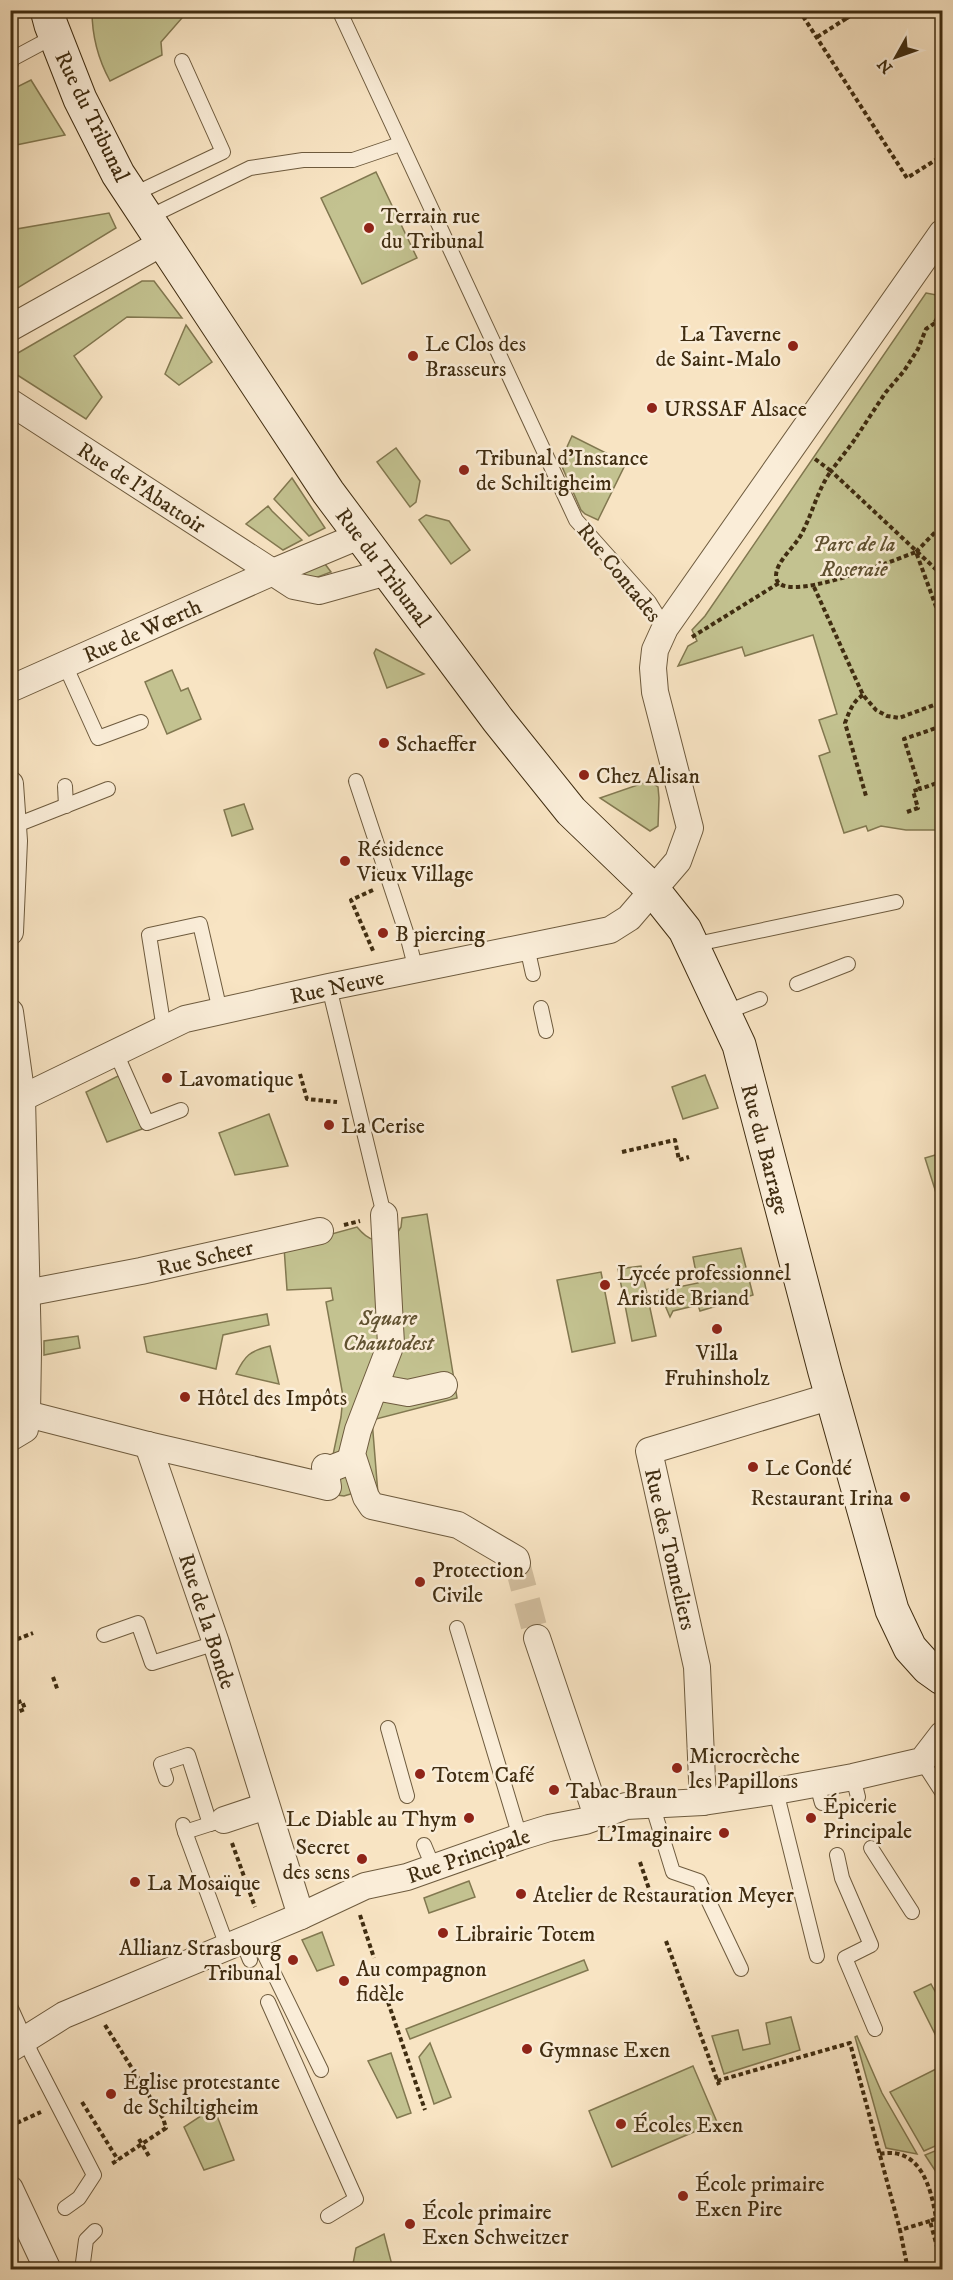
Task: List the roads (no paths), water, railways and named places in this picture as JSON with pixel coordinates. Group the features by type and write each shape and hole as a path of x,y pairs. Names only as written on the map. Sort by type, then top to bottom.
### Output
{"street":[{"name":"Rue du Tribunal","path":"51,23 80,99 118,174 359,536 498,720 571,811 654,891"},
{"path":"10,328 147,219"},
{"name":"Rue Contades","path":"665,628 942,233"},
{"name":"Rue de l'Abattoir","path":"10,402 294,586 319,591 387,572"},
{"path":"273,572 359,536"},
{"name":"Rue de Wœrth","path":"10,689 273,572"},
{"path":"654,891 678,861 690,828 655,692 652,668 655,650 665,628"},
{"path":"10,784 14,826 10,932"},
{"name":"Rue du Barrage","path":"654,891 685,930 739,1045 832,1396 892,1610 909,1648 928,1668 942,1678"},
{"name":"Rue Neuve","path":"22,1098 185,1019 329,987 610,930 629,918 654,891"},
{"path":"10,1012 22,1098 16,1144 18,1264 26,1293 28,1351 25,1429 10,1438"},
{"path":"384,1215 391,1344 358,1430 352,1454 366,1497 372,1506 458,1525 516,1558 517,1563"},
{"name":"Rue Scheer","path":"26,1293 141,1271 320,1231"},
{"path":"375,1387 408,1393 444,1385"},
{"name":"Rue des Tonneliers","path":"703,1802 697,1667 649,1451 832,1396"},
{"path":"27,1414 328,1487 325,1467 330,1469 353,1460"},
{"name":"Rue de la Bonde","path":"148,1445 216,1643 301,1917"},
{"path":"537,1638 597,1816"},
{"path":"922,1761 942,1735"},
{"name":"Rue Principale","path":"18,2044 64,2015 247,1943 365,1886 434,1869 520,1837 549,1828 585,1821 626,1806 674,1805 776,1791 820,1794 855,1787 922,1761"},
{"path":"217,1822 267,1806"},
{"path":"10,2189 48,2270"}],"lane":[{"path":"147,219 250,168 303,160 353,160 400,144 339,10"},
{"path":"11,61 51,23"},
{"path":"147,219 223,152 182,61"},
{"name":"Rue Contades","path":"400,144 576,520 650,602 665,628"},
{"path":"65,665 98,738 141,722"},
{"path":"356,780 416,970"},
{"path":"65,786 66,806"},
{"path":"14,826 108,789"},
{"path":"692,945 896,902"},
{"path":"164,1029 149,935 200,924 220,1011"},
{"path":"526,947 533,974"},
{"path":"796,984 848,964"},
{"path":"329,987 384,1215"},
{"path":"724,1013 760,999"},
{"path":"541,1008 546,1031"},
{"path":"116,1053 147,1123 181,1110"},
{"path":"104,1635 138,1623 152,1663 216,1643"},
{"path":"457,1628 520,1837"},
{"path":"388,1728 407,1796"},
{"path":"166,1779 161,1764 188,1755 217,1822 184,1829 321,2070"},
{"path":"922,1761 942,1792"},
{"path":"776,1791 818,1956"},
{"path":"652,1804 673,1872 699,1881 741,1969"},
{"path":"424,1845 434,1869"},
{"path":"871,1848 912,1912"},
{"path":"837,1855 842,1878 871,1945 845,1958 875,2029"},
{"path":"268,2002 356,2199 327,2217"},
{"path":"10,2006 18,2044 94,2175 79,2198 66,2208"},
{"path":"82,2270 86,2240 95,2231"}],"tunnel":[{"path":"517,1563 537,1638"}],"place":[{"name":"Terrain rue du Tribunal","path":"369,228"},
{"name":"La Taverne de Saint-Malo","path":"793,346"},
{"name":"Le Clos des Brasseurs","path":"413,356"},
{"name":"URSSAF Alsace","path":"652,408"},
{"name":"Tribunal d'Instance de Schiltigheim","path":"464,470"},
{"name":"Schaeffer","path":"384,743"},
{"name":"Chez Alisan","path":"584,775"},
{"name":"Résidence Vieux Village","path":"345,861"},
{"name":"B piercing","path":"383,933"},
{"name":"Lavomatique","path":"167,1078"},
{"name":"La Cerise","path":"329,1125"},
{"name":"Lycée professionnel Aristide Briand","path":"605,1285"},
{"name":"Villa Fruhinsholz","path":"717,1329"},
{"name":"Hôtel des Impôts","path":"185,1397"},
{"name":"Le Condé","path":"753,1467"},
{"name":"Restaurant Irina","path":"905,1497"},
{"name":"Protection Civile","path":"420,1582"},
{"name":"Microcrèche les Papillons","path":"677,1768"},
{"name":"Totem Café","path":"420,1774"},
{"name":"Tabac Braun","path":"554,1790"},
{"name":"Le Diable au Thym","path":"469,1818"},
{"name":"Épicerie Principale","path":"811,1818"},
{"name":"L'Imaginaire","path":"724,1833"},
{"name":"Secret des sens","path":"362,1859"},
{"name":"La Mosaïque","path":"135,1882"},
{"name":"Atelier de Restauration Meyer","path":"521,1894"},
{"name":"Librairie Totem","path":"443,1933"},
{"name":"Allianz Strasbourg Tribunal","path":"293,1960"},
{"name":"Au compagnon fidèle","path":"344,1981"},
{"name":"Gymnase Exen","path":"527,2049"},
{"name":"Église protestante de Schiltigheim","path":"111,2094"},
{"name":"Écoles Exen","path":"621,2124"},
{"name":"École primaire Exen Pire","path":"683,2196"},
{"name":"École primaire Exen Schweitzer","path":"410,2224"}],"park label":[{"name":"Parc de la Roseraie","path":"854,556"},
{"name":"Square Chautodest","path":"388,1330"}]}
